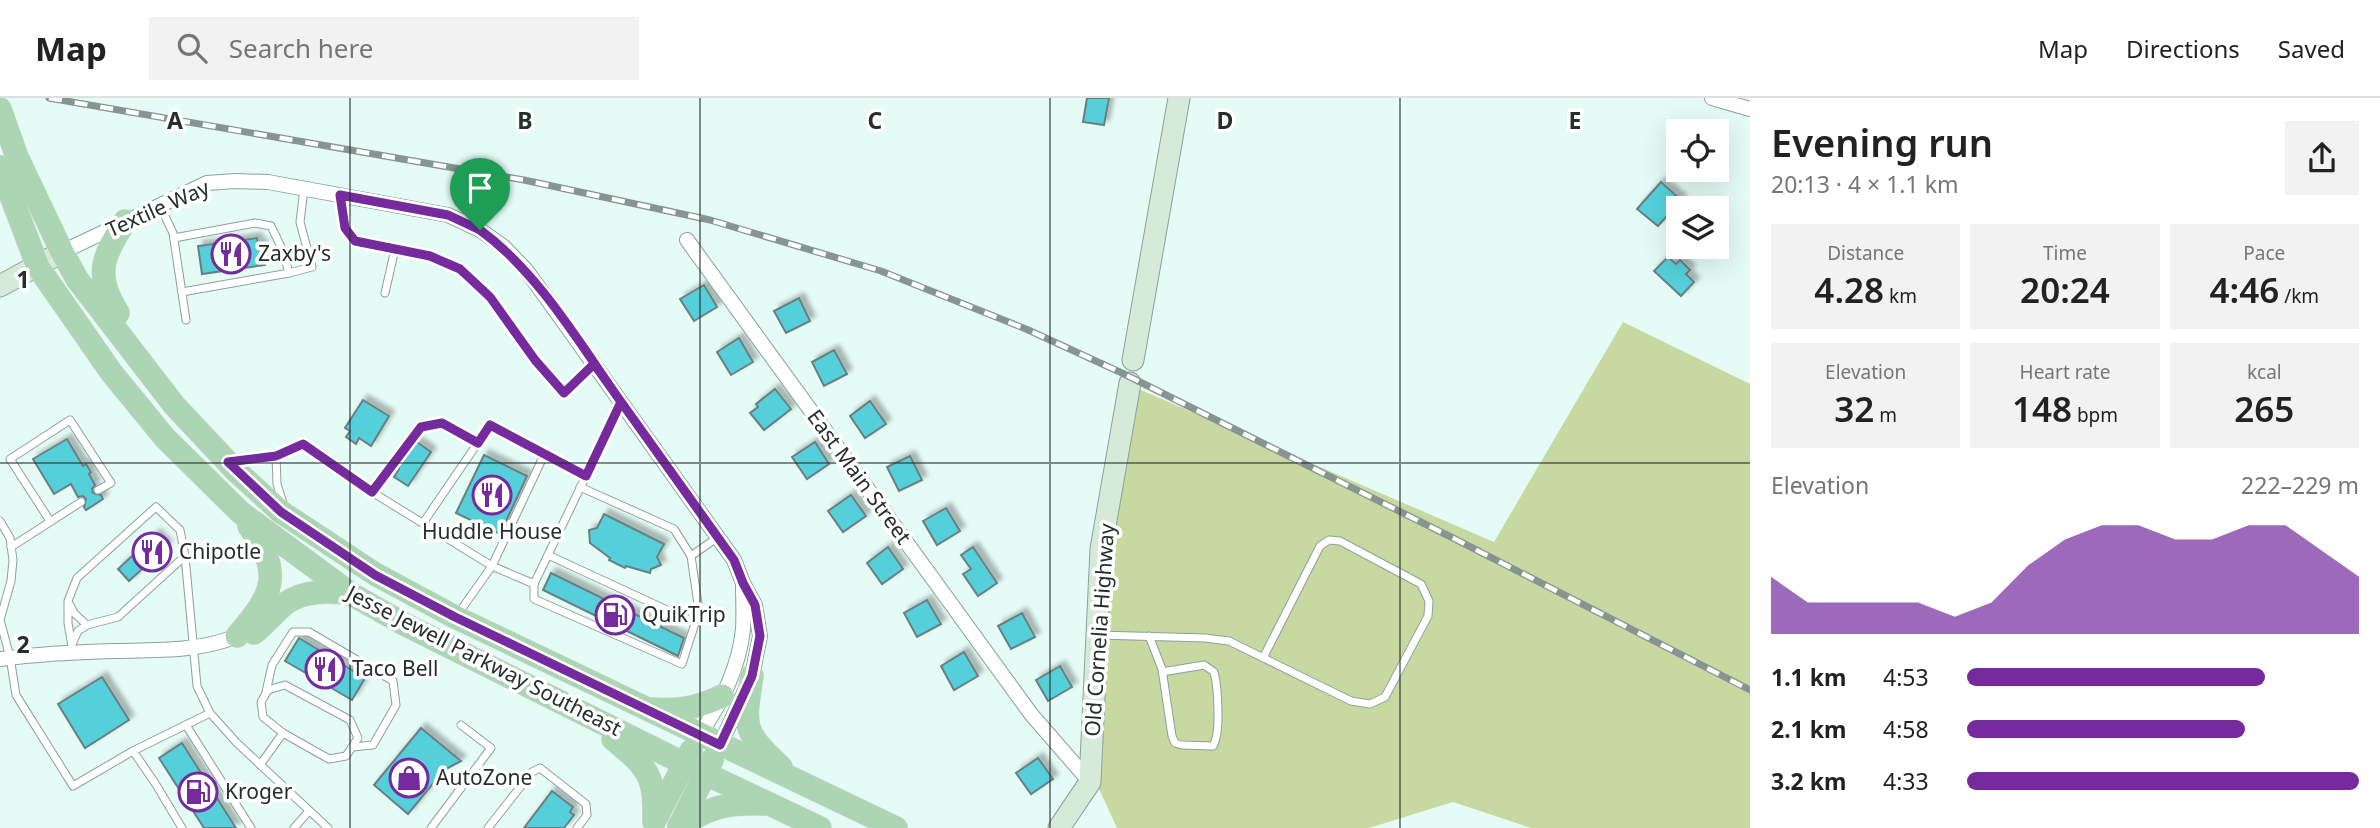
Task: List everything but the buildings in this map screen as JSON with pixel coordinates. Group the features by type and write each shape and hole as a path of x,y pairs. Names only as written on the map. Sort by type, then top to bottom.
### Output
{"main road":[{"name":"Jesse Jewell Parkway Southeast","path":"0,109 17,157 77,279 174,405 228,462 281,512 375,575 455,617 896,828"},
{"name":"Jesse Jewell Parkway Southeast","path":"0,167 38,267 110,372 165,438 240,512 351,594 426,635 584,715 820,828"},
{"path":"122,337 120,316 105,292 103,280 105,261 125,221"},
{"path":"237,636 267,596 271,577 270,562 263,546 240,512"},
{"path":"237,636 255,632 286,603 298,596 330,592 351,594"},
{"path":"752,676 746,716 753,739 793,779"},
{"path":"648,709 675,710 704,705 722,696"},
{"path":"584,715 637,758 648,772 654,794 652,825"},
{"path":"679,827 695,769 699,736"},
{"path":"652,825 695,769 720,745"},
{"path":"679,827 706,810 733,804 771,804"}],"street":[{"path":"1133,360 1179,98"},
{"path":"1712,98 1750,109"},
{"name":"Textile Way","path":"62,252 207,183 236,181 268,182 448,215 480,230 504,247 526,270 718,537 734,560 755,605 760,636 752,676 720,745"},
{"name":"East Main Street","path":"687,240 1031,714 1090,782"},
{"path":"0,286 62,252"},
{"name":"Old Cornelia Highway","path":"1090,782 1101,549 1130,383"},
{"name":"Textile Way","path":"699,736 734,671 743,630 743,583"},
{"path":"5,658 73,647 166,650 222,642 237,636"},
{"path":"1059,828 1090,782"}],"lane":[{"path":"182,292 312,267 300,222 304,188"},
{"path":"340,195 345,228 355,241 430,256 460,269 490,297 535,360 564,393 594,364"},
{"path":"160,205 174,238 186,320"},
{"path":"174,238 256,223 271,226 283,251 289,273"},
{"path":"385,293 395,248"},
{"path":"580,487 674,528 691,556 699,611 682,664 534,600 534,584 580,487 586,476 621,402"},
{"path":"50,521 10,459 70,420 111,483 99,491"},
{"path":"372,492 421,427 442,423 478,443"},
{"path":"423,523 490,425 586,476"},
{"path":"228,462 276,456 303,444 372,492 492,566 534,584"},
{"path":"455,617 492,566 544,455"},
{"path":"276,456 276,484 287,515"},
{"path":"12,547 81,502"},
{"path":"73,647 69,636 68,601 77,578 156,507 180,530 197,686 210,713 260,765 328,828"},
{"path":"0,521 10,538 13,560 11,581 0,620 5,658 16,695 73,786 133,751 210,713"},
{"path":"691,556 718,537"},
{"path":"1097,635 1229,641 1263,658 1351,701 1370,704 1385,697 1429,616 1429,601 1420,583 1340,541 1329,540 1320,546 1263,658"},
{"path":"548,555 695,623"},
{"path":"73,647 78,631 87,625 118,617 184,556"},
{"path":"68,601 74,613 87,625"},
{"path":"267,692 285,685 350,720 358,738 352,747 346,756 329,760 283,733 263,717 261,702 267,692 272,665 293,632 309,632 393,681 396,705 373,745 352,747"},
{"path":"1149,636 1162,672 1175,743 1213,746 1217,737 1217,682 1214,672 1205,665 1162,672"},
{"path":"186,725 251,828"},
{"path":"431,828 491,748 461,725"},
{"path":"260,765 283,733"},
{"path":"133,751 182,828"},
{"path":"488,828 532,772 540,768 586,804 587,815 577,828"},
{"path":"294,828 309,811"}],"green space":[{"path":"1623,322 1750,384 1750,828 1531,828 1453,802 1369,828 1117,828 1082,752 1120,381 1494,542"}],"railway":[{"path":"49,98 524,180 710,220 881,271 1026,329 1122,373 1750,690"}],"place":[{"name":"Zaxby's","path":"231,254"},
{"name":"Huddle House","path":"492,495"},
{"name":"Chipotle","path":"152,552"},
{"name":"QuikTrip","path":"615,615"},
{"name":"Taco Bell","path":"325,669"},
{"name":"AutoZone","path":"409,778"},
{"name":"Kroger","path":"198,792"}],"route":[{"path":"480,230 448,215 340,195 345,228 355,241 430,256 460,269 490,297 535,360 564,393 594,364 734,560 755,605 760,636 752,676 720,745 455,617 375,575 281,512 228,462 276,456 303,444 372,492 421,427 442,423 478,443 490,425 586,476 621,402 594,364 526,270 504,247 480,230"}]}
